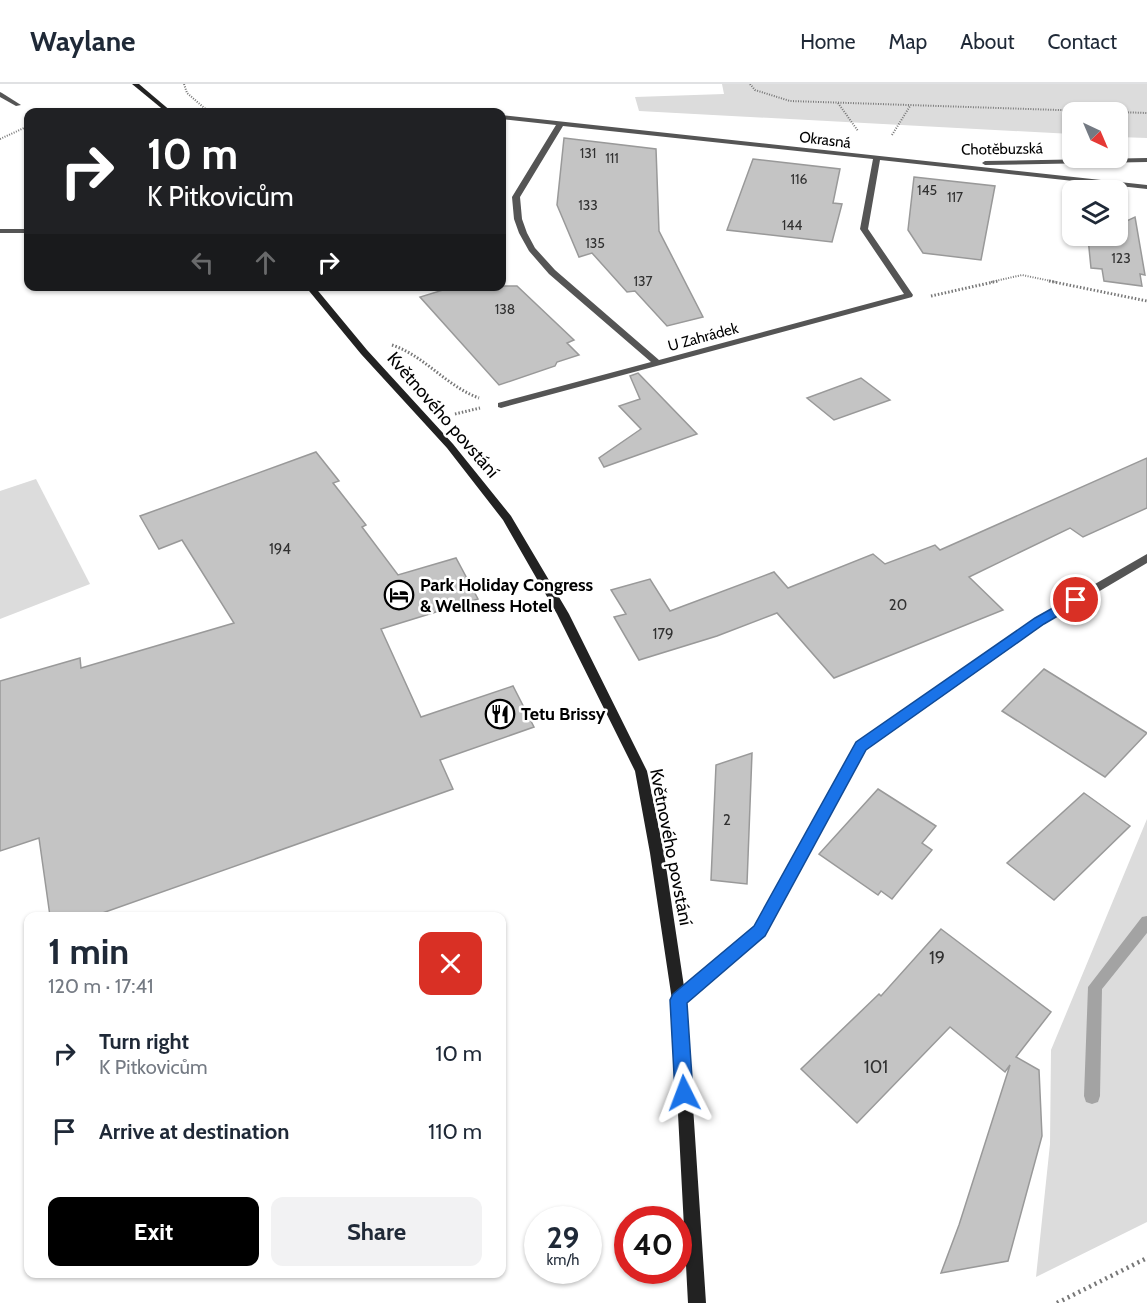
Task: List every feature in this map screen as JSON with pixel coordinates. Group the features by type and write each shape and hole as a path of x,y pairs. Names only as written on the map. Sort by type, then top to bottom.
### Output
{"street":[{"path":"136,84 164,108"},
{"path":"0,94 18,105"},
{"name":"Okrasná","path":"506,118 1147,187"},
{"name":"U Zahrádek","path":"561,123 516,196 518,219 523,233 532,249 552,272 657,363 909,295"},
{"path":"877,159 864,229 909,295"},
{"name":"Chotěbuzská","path":"929,164 1147,160"},
{"path":"0,231 24,231"},
{"name":"Květnového povstání","path":"313,291 364,352 450,446 507,518 563,614 641,771 657,853 679,1000 697,1303"},
{"path":"501,405 657,363"},
{"path":"679,1000 760,931 861,746 1040,621 1147,558"}],"path":[{"path":"184,84 187,93 204,108"},
{"path":"750,84 755,90 790,101 1147,113"},
{"path":"877,159 910,105"},
{"path":"0,139 24,128"},
{"path":"909,295 936,296 1022,275 1147,301"},
{"path":"364,352 394,345 408,351 469,396 516,402"},
{"path":"1057,1303 1147,1258"}],"shaded area":[{"path":"722,84 1147,84 1147,138 1128,137 1128,102 1062,102 1062,133 639,111 635,97 724,94"},
{"path":"36,479 90,584 0,619 0,491"},
{"path":"1147,819 1147,1222 1036,1277 1050,1144 1051,1050"}],"building":[{"path":"564,138 656,149 659,231 703,317 667,326 635,291 627,292 592,253 579,257 557,205"},
{"path":"753,159 840,169 833,203 842,204 832,242 727,230"},
{"path":"914,177 995,186 981,260 923,253 908,230"},
{"path":"1135,217 1145,275 1140,274 1142,286 1104,281 1102,269 1091,268 1089,246 1128,246 1128,220"},
{"path":"506,286 517,286 574,340 567,343 579,355 557,362 555,366 499,385 420,297 440,291 506,291"},
{"path":"638,373 697,434 604,467 599,458 641,429 619,406 640,399 630,376"},
{"path":"861,378 890,400 834,420 807,398"},
{"path":"316,452 339,481 333,483 366,525 362,527 398,575 456,558 478,599 381,629 421,717 513,686 534,727 440,760 453,789 105,912 49,912 39,838 0,851 0,681 80,658 81,668 234,623 182,540 159,549 140,516"},
{"path":"1147,458 1147,508 1083,537 1070,528 969,577 1003,610 834,678 777,613 717,636 639,660 614,617 626,614 611,590 650,579 670,611 774,572 788,588 873,554 885,564 935,545 940,550"},
{"path":"1044,669 1147,733 1105,777 1002,711"},
{"path":"752,753 747,884 711,880 716,765"},
{"path":"878,789 936,826 922,843 932,850 892,899 881,891 878,895 819,854"},
{"path":"1084,793 1130,826 1054,900 1007,863"},
{"path":"941,929 1051,1012 1016,1057 1039,1070 1042,1136 1008,1261 941,1273 959,1225 1010,1065 1005,1072 950,1027 857,1123 801,1069 879,994 881,996"}],"waterway":[{"path":"1092,1096 1095,987 1147,922"}],"place":[{"name":"Park Holiday Congress & Wellness Hotel","path":"399,595"},
{"name":"Tetu Brissy","path":"500,714"}],"route":[{"path":"684,1093 679,1000 760,931 861,746 1040,621 1076,600"}]}
